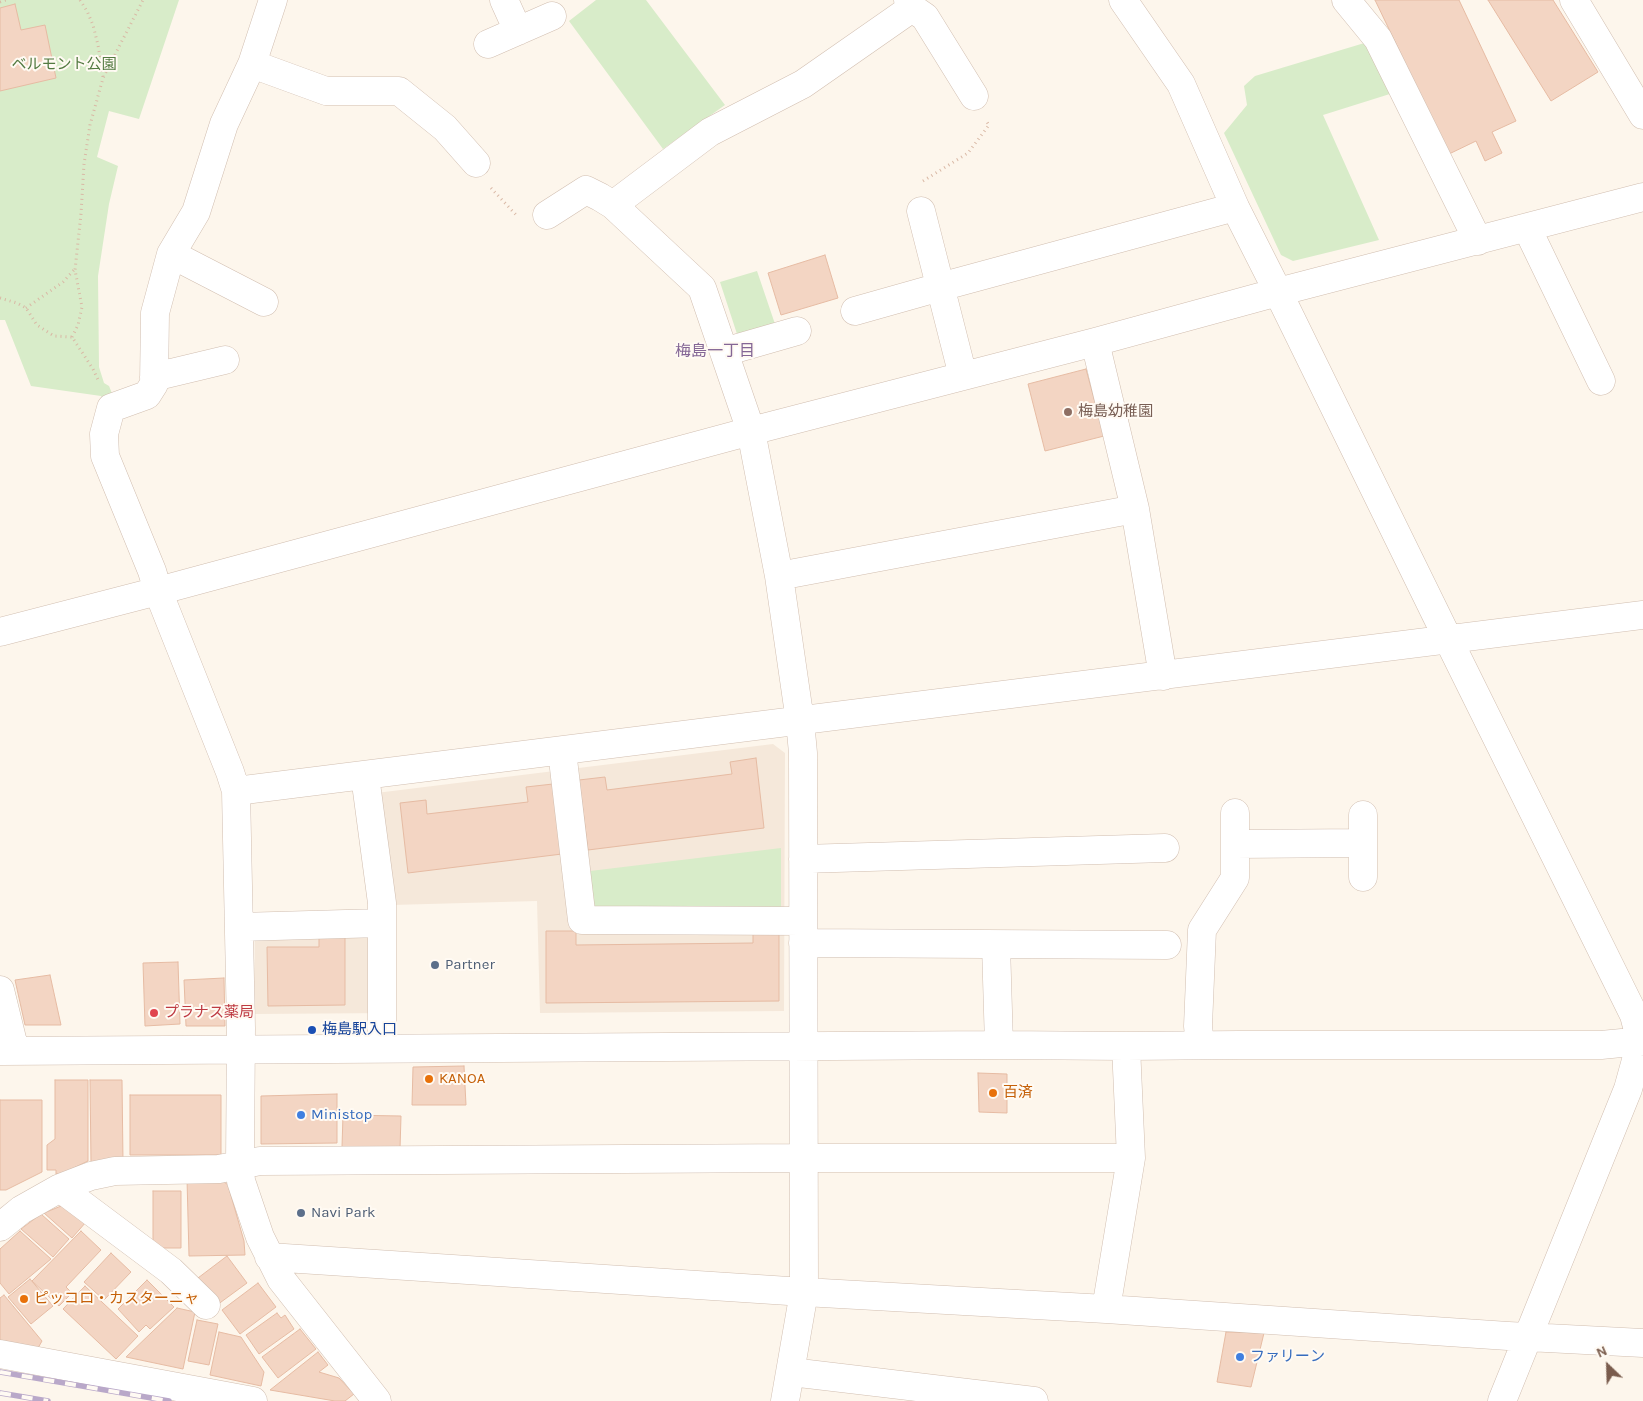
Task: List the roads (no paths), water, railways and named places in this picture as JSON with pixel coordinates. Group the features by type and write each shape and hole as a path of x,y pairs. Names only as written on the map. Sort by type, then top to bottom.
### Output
{"street":[{"path":"273,0 252,64 224,124 196,212 171,254 155,314 154,384 147,395 111,408 104,434 105,456 152,571 158,591 236,791 241,1181 260,1237 281,1279 377,1401"},
{"path":"504,0 518,31"},
{"path":"1124,0 1181,84 1235,207 1634,1015 1642,1042 1628,1089 1502,1401"},
{"path":"1346,0 1378,39 1478,241"},
{"path":"1574,0 1643,115"},
{"path":"613,205 710,132 802,84 910,4 925,17 974,96"},
{"path":"488,44 552,16"},
{"path":"252,64 326,92 399,91 445,128 476,163"},
{"path":"547,215 586,190 613,205 702,288 751,431 779,576 803,753 804,1292 785,1401"},
{"path":"0,632 751,431 1643,197"},
{"path":"855,311 1235,207"},
{"path":"921,211 962,376"},
{"path":"1527,228 1601,381"},
{"path":"171,254 264,302"},
{"path":"724,352 797,331"},
{"path":"1095,342 1135,509 1163,676"},
{"path":"154,376 225,360"},
{"path":"779,576 1135,509"},
{"path":"236,791 1643,615"},
{"path":"562,751 582,920 996,945 1167,945"},
{"path":"365,776 382,903 382,1048"},
{"path":"1200,1045 1198,1026 1202,930 1235,878 1235,813"},
{"path":"1363,815 1363,877"},
{"path":"1235,844 1363,843"},
{"path":"803,859 1165,848"},
{"path":"239,927 381,923"},
{"path":"996,945 999,1045"},
{"path":"0,990 8,1051 999,1045 1601,1045 1642,1042"},
{"path":"1106,1309 1131,1158 1126,1046"},
{"path":"0,1227 21,1210 60,1188 91,1176 114,1171 218,1169 260,1161 1131,1158"},
{"path":"60,1188 171,1271 206,1305"},
{"path":"269,1257 804,1292 1643,1343"},
{"path":"0,1354 254,1401"},
{"path":"791,1372 1034,1401"}],"railway":[{"path":"0,1372 169,1401"},
{"path":"0,1393 48,1401"}],"place":[{"name":"梅島幼稚園","path":"1068,412"},
{"name":"Partner","path":"435,965"},
{"name":"プラナス薬局","path":"154,1013"},
{"name":"梅島駅入口","path":"312,1030"},
{"name":"KANOA","path":"429,1079"},
{"name":"百済","path":"993,1093"},
{"name":"Ministop","path":"301,1115"},
{"name":"Navi Park","path":"301,1213"},
{"name":"ピッコロ・カスターニャ","path":"24,1299"},
{"name":"ファリーン","path":"1240,1357"}],"district":[{"name":"梅島一丁目","path":"715,351"}],"park label":[{"name":"ベルモント公園","path":"64,65"}]}
